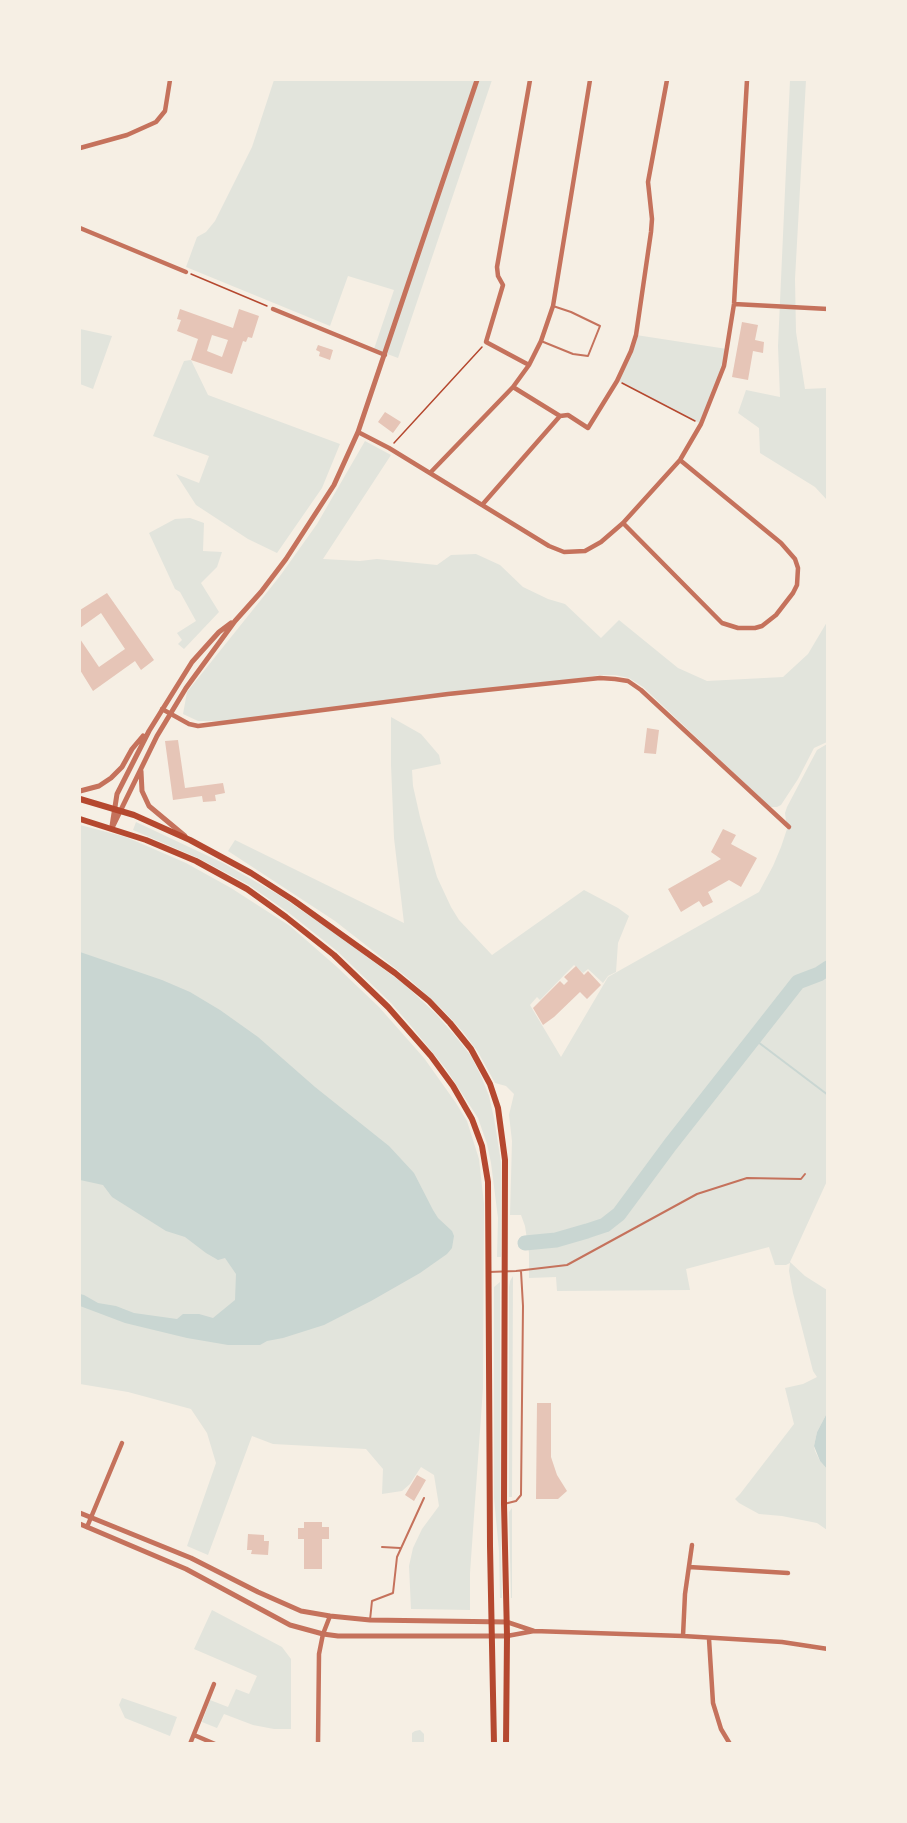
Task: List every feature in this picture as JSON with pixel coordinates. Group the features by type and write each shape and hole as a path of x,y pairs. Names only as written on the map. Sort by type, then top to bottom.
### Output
{"main road":[{"path":"80,800 134,815 190,840 251,873 294,900 395,973 450,1023 471,1049 490,1084 498,1108 505,1160 506,1743"},
{"path":"80,819 146,840 196,861 247,889 286,917 334,955 388,1007 453,1086 472,1119 482,1146 489,1182 490,1546 494,1743"}],"street":[{"path":"80,148 127,135 156,122 165,111 170,80"},
{"path":"112,828 169,714 195,674 311,524 334,485 358,432 477,80"},
{"path":"529,365 486,342 503,285 498,276 497,267 530,80"},
{"path":"430,473 513,387 529,365 541,341 553,306 590,80"},
{"path":"513,387 560,416 568,416 588,428 618,381 636,335 651,232 648,182 667,80"},
{"path":"358,432 389,448 549,546 564,552 585,551 601,542 622,523 680,460 701,424 724,366 734,304 747,80"},
{"path":"80,228 186,272"},
{"path":"734,304 828,309"},
{"path":"273,309 385,354"},
{"path":"482,505 560,416"},
{"path":"622,523 722,623 738,628 754,628 762,626 776,615 797,585 798,568 795,558 781,543 680,460"},
{"path":"112,828 117,794 162,709 192,662 219,632 235,621"},
{"path":"162,709 189,724 198,726 448,694 600,678 628,681 641,690 789,827"},
{"path":"80,791 99,786 111,778 122,767 132,749 149,731"},
{"path":"141,766 142,791 149,806 190,840"},
{"path":"87,1527 122,1443"},
{"path":"80,1513 191,1558 301,1611 370,1620 507,1622 522,1625 534,1631"},
{"path":"80,1524 186,1569 290,1624 323,1634 492,1637 534,1631 782,1642 828,1649"},
{"path":"683,1636 693,1545"},
{"path":"689,1567 788,1573"},
{"path":"318,1743 319,1654 330,1616"},
{"path":"709,1639 713,1703 721,1730 730,1743"},
{"path":"190,1743 214,1684"},
{"path":"194,1735 216,1743"}],"lane":[{"path":"541,341 573,354 588,356 600,326 553,306"},
{"path":"489,1272 521,1271 567,1265 697,1194 747,1178 801,1179 805,1174"},
{"path":"504,1504 516,1501 521,1495 523,1306 521,1271"},
{"path":"370,1620 372,1601 393,1593 397,1557 424,1498"},
{"path":"382,1547 400,1548"}],"path":[{"path":"186,272 273,309"},
{"path":"389,448 486,342"},
{"path":"618,381 701,424"}],"shaded area":[{"path":"274,80 492,80 398,358 374,349 394,290 348,276 330,326 186,267 197,237 206,232 215,221 252,147"},
{"path":"790,80 806,80 795,279 796,332 805,389 827,388 827,500 815,487 760,453 759,428 738,413 746,390 780,397 778,346"},
{"path":"80,329 112,336 93,389 80,384"},
{"path":"636,335 727,349 721,376 701,424 618,381"},
{"path":"191,360 208,395 340,444 322,488 277,553 248,539 196,505 176,474 199,483 209,456 153,436 184,361"},
{"path":"365,441 391,455 323,559 360,561 377,559 437,565 451,555 476,554 500,565 523,587 565,604 601,638 619,620 678,668 707,681 783,677 808,654 827,622 827,742 814,748 781,805 770,807 643,687 629,678 615,675 231,721 198,721 183,714 187,692 280,576 317,524"},
{"path":"190,518 204,523 203,551 222,552 217,567 201,583 219,612 184,649 178,644 182,640 177,633 196,621 180,592 175,589 149,533 175,519"},
{"path":"391,717 421,734 439,755 441,764 412,770 420,817 437,877 451,907 459,920 492,955 584,890 629,916 618,943 616,972 608,976 603,983 588,969 583,973 574,965 540,1000 537,997 530,1005 561,1057 608,977 759,892 773,866 787,829 785,813 787,807 817,750 827,744 827,1181 790,1262 805,1276 827,1290 827,1413 817,1432 814,1446 820,1461 827,1469 827,1530 817,1523 759,1514 735,1499 794,1424 785,1388 803,1384 817,1377 813,1371 793,1293 790,1263 775,1265 769,1247 686,1269 690,1290 557,1291 556,1277 529,1278 529,1253 525,1226 521,1215 510,1215 512,1141 509,1115 514,1094 506,1086 495,1083 478,1052 463,1032 409,979 335,921 228,851 235,840 404,923 394,838"},
{"path":"136,822 223,863 279,895 404,984 436,1014 456,1037 471,1056 481,1076 494,1118 501,1162 501,1257 497,1257 498,1218 491,1163 478,1118 446,1069 411,1026 391,1003 337,951 289,913 249,885 198,858 133,830"},
{"path":"80,825 126,837 186,863 231,888 290,926 379,1007 424,1058 467,1121 479,1159 484,1204 483,1388 470,1573 470,1610 411,1609 409,1566 413,1548 422,1529 439,1506 434,1475 421,1467 410,1484 402,1491 382,1494 383,1469 366,1449 273,1444 252,1436 208,1555 187,1546 216,1463 207,1433 191,1409 128,1392 80,1384"},
{"path":"80,952 190,992 258,1037 315,1087 389,1146 414,1173 438,1218 452,1231 454,1236 452,1248 420,1273 324,1325 260,1345 228,1345 187,1338 125,1323 80,1306 80,1294 98,1303 116,1306 134,1313 177,1319 183,1314 199,1314 213,1318 235,1300 236,1274 225,1258 218,1260 185,1237 166,1231 112,1197 103,1185 80,1180"},
{"path":"513,1276 512,1497 509,1497 509,1287"},
{"path":"500,1282 502,1598 500,1598 499,1551 494,1498 494,1287"},
{"path":"827,1413 827,1469 820,1461 814,1446 817,1432"},
{"path":"512,1508 512,1598 511,1598 509,1512"},
{"path":"212,1610 282,1647 291,1659 291,1729 253,1725 224,1714 217,1728 202,1722 210,1700 228,1707 236,1689 249,1694 257,1676 194,1649"},
{"path":"122,1698 177,1717 170,1736 125,1718 119,1705"},
{"path":"420,1730 424,1734 424,1743 412,1743 412,1733"}],"building":[{"path":"180,309 233,328 239,309 259,316 252,338 248,337 246,342 243,341 232,374 191,360 198,339 177,331 181,320 177,319","holes":["212,335 228,340 222,357 207,351"]},
{"path":"742,322 758,325 755,340 764,342 763,353 753,351 748,380 732,377"},
{"path":"318,345 333,350 330,360 319,356 320,352 316,350"},
{"path":"385,412 401,422 393,433 378,422"},
{"path":"107,593 154,660 141,670 135,661 93,691 80,670 80,639 99,667 125,649 101,613 80,628 80,610"},
{"path":"647,728 659,730 656,754 644,753"},
{"path":"178,740 185,788 223,783 225,793 215,795 216,801 203,802 202,796 173,800 165,741"},
{"path":"723,829 736,835 731,844 757,858 741,887 729,880 708,892 713,902 703,907 699,901 681,912 668,889 721,859 711,852"},
{"path":"576,966 584,975 588,971 601,985 587,999 580,992 543,1025 533,1008 560,981 564,985 568,981 564,977"},
{"path":"537,1403 551,1403 551,1457 557,1475 567,1491 558,1499 536,1499"},
{"path":"417,1475 426,1480 414,1501 405,1495"},
{"path":"304,1522 322,1522 322,1527 329,1527 329,1539 322,1539 322,1569 304,1569 304,1539 298,1539 298,1528 304,1528"},
{"path":"248,1534 264,1535 264,1541 269,1541 268,1555 251,1554 252,1550 247,1550"}],"waterway":[{"path":"525,1243 556,1240 587,1231 605,1225 619,1214 798,982 828,968"},
{"path":"754,1039 828,1095"}]}
